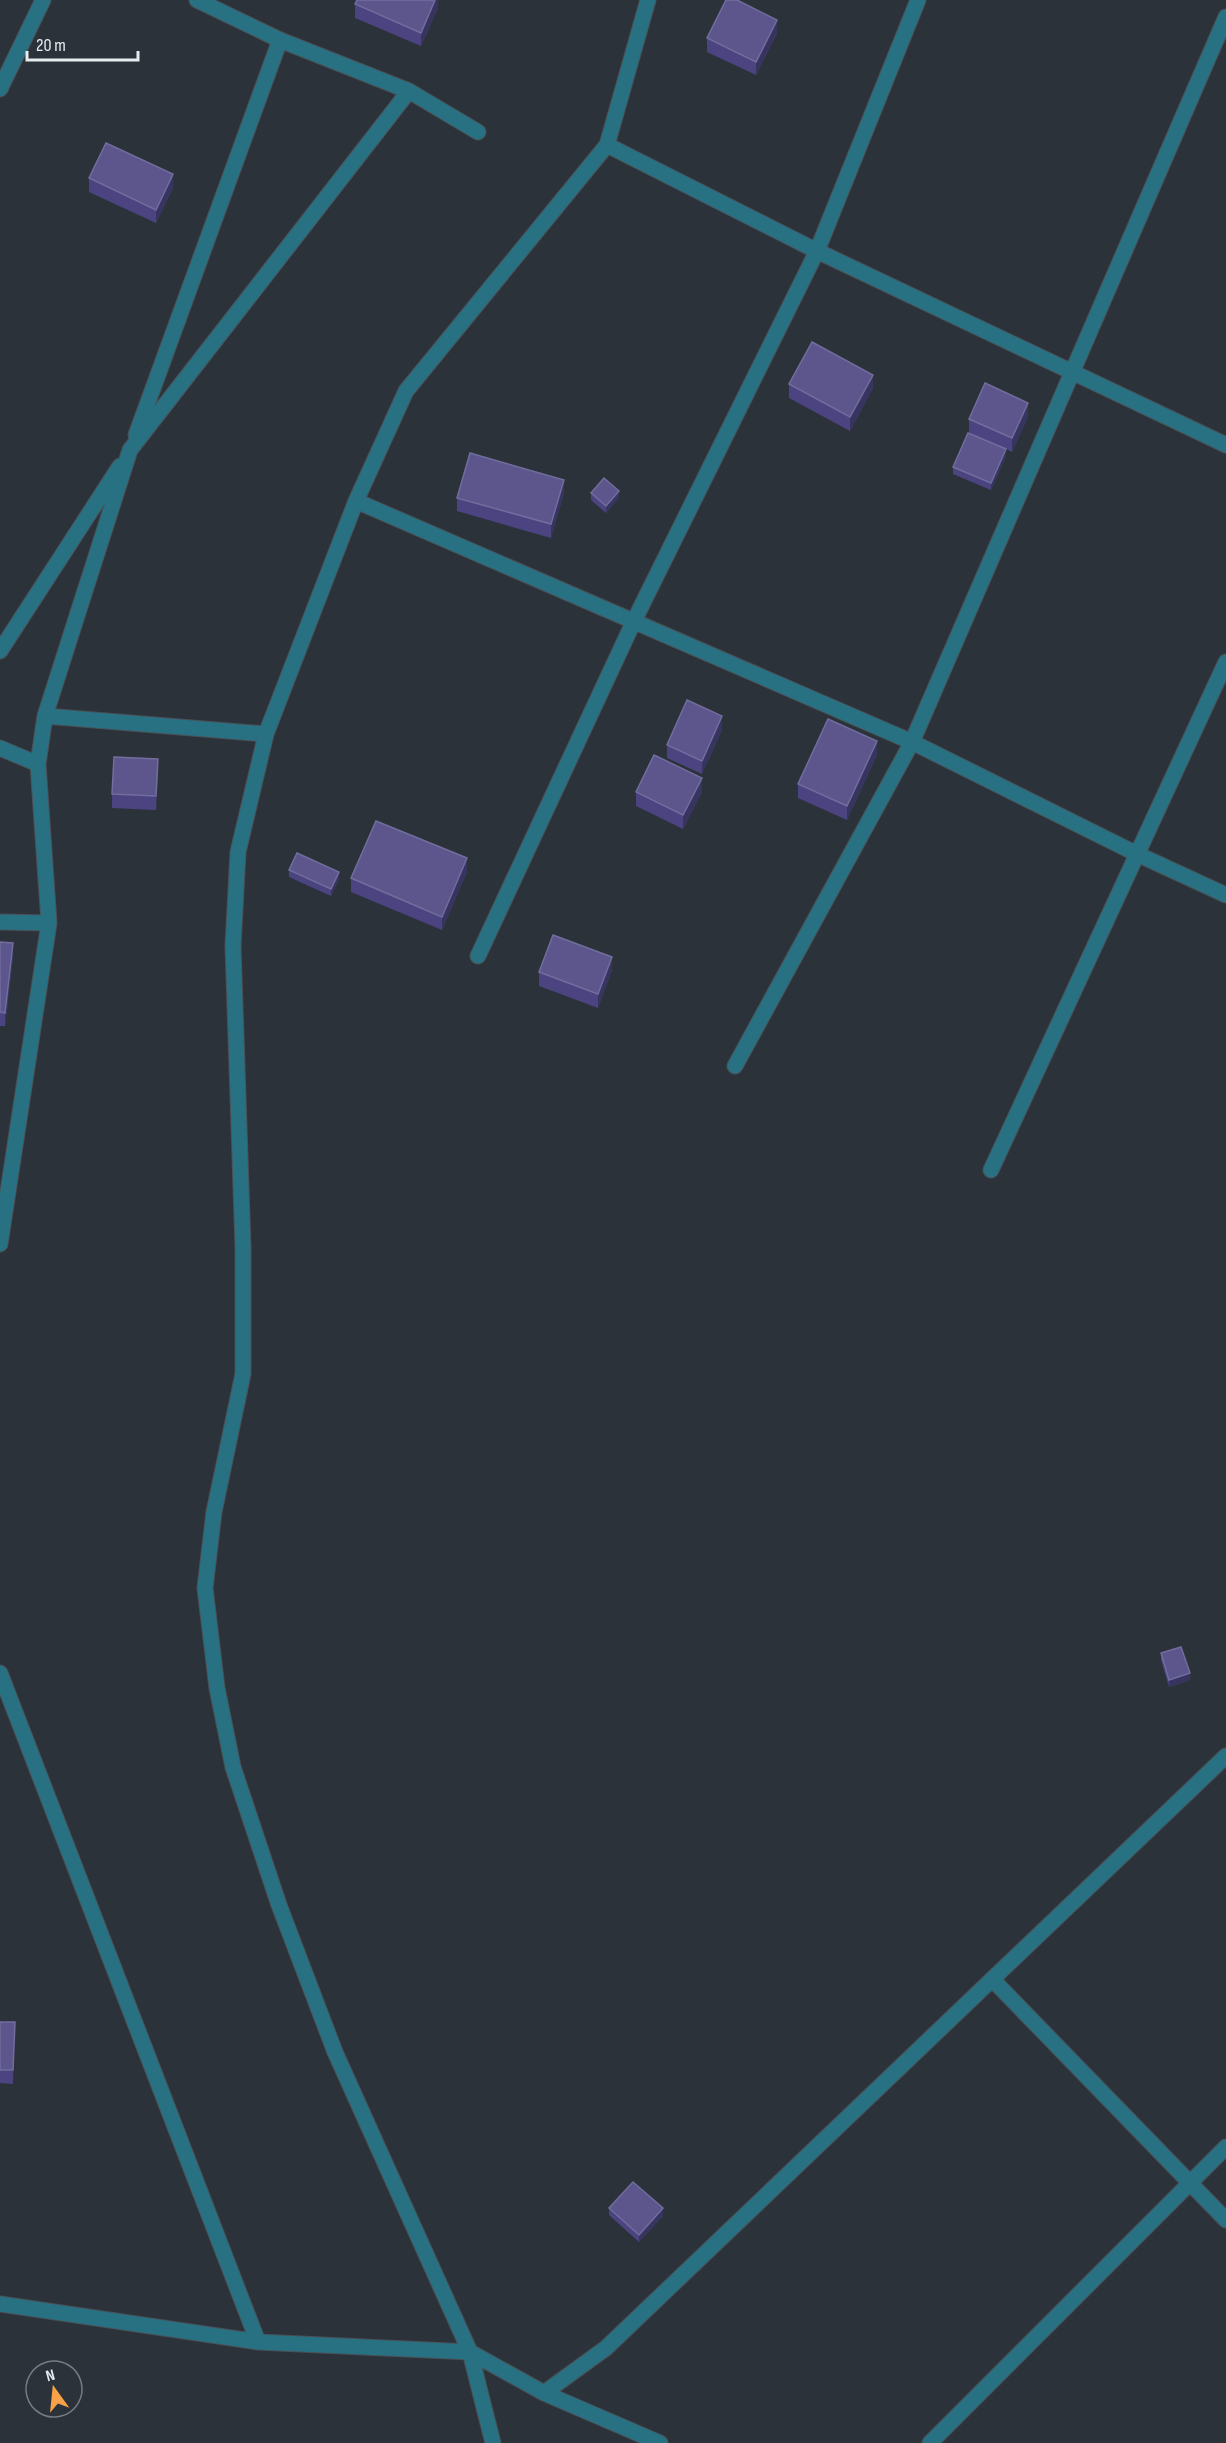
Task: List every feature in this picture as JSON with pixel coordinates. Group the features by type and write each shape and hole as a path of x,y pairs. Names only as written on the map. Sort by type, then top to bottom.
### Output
{"street":[{"path":"0,89 43,0"},
{"path":"197,0 280,40 409,91 478,132"},
{"path":"492,2443 470,2352 327,2031 279,1905 233,1767 217,1688 205,1588 214,1512 243,1374 243,1247 233,946 236,876 238,852 266,734 356,501 406,391 607,146 648,0"},
{"path":"477,956 633,622 817,250 918,0"},
{"path":"735,1066 912,742 1226,17"},
{"path":"0,1244 49,923 38,764 45,716 130,450 280,40"},
{"path":"0,651 130,450 409,91"},
{"path":"607,146 817,250 1226,446"},
{"path":"356,501 912,742 1137,854 1226,894"},
{"path":"991,1170 1226,663"},
{"path":"45,716 266,734"},
{"path":"0,748 38,764"},
{"path":"0,922 49,923"},
{"path":"0,1673 258,2342"},
{"path":"544,2393 606,2348 1226,1756"},
{"path":"992,1979 1226,2220"},
{"path":"930,2443 1226,2147"},
{"path":"0,2304 258,2342 470,2352 544,2393 660,2443"}],"building":[{"path":"357,0 435,0 421,33 355,4"},
{"path":"726,0 737,0 777,20 756,62 707,38"},
{"path":"106,143 173,174 156,210 89,178"},
{"path":"812,342 873,375 850,417 789,384"},
{"path":"985,383 1028,403 1012,438 969,419"},
{"path":"968,433 1006,449 991,483 953,467"},
{"path":"470,453 564,480 551,524 457,498"},
{"path":"604,478 619,491 606,506 591,493"},
{"path":"687,700 722,716 702,761 667,745"},
{"path":"828,719 877,741 847,806 798,784"},
{"path":"654,755 702,778 683,815 636,792"},
{"path":"114,757 158,759 156,796 112,794"},
{"path":"376,821 467,858 442,917 351,878"},
{"path":"297,853 339,872 331,889 289,870"},
{"path":"553,935 612,957 598,994 539,972"},
{"path":"0,942 13,943 5,1013 0,1012"},
{"path":"1181,1647 1190,1673 1169,1680 1161,1653"},
{"path":"0,2022 15,2022 13,2070 0,2070"},
{"path":"633,2182 663,2208 639,2235 609,2208"}]}
